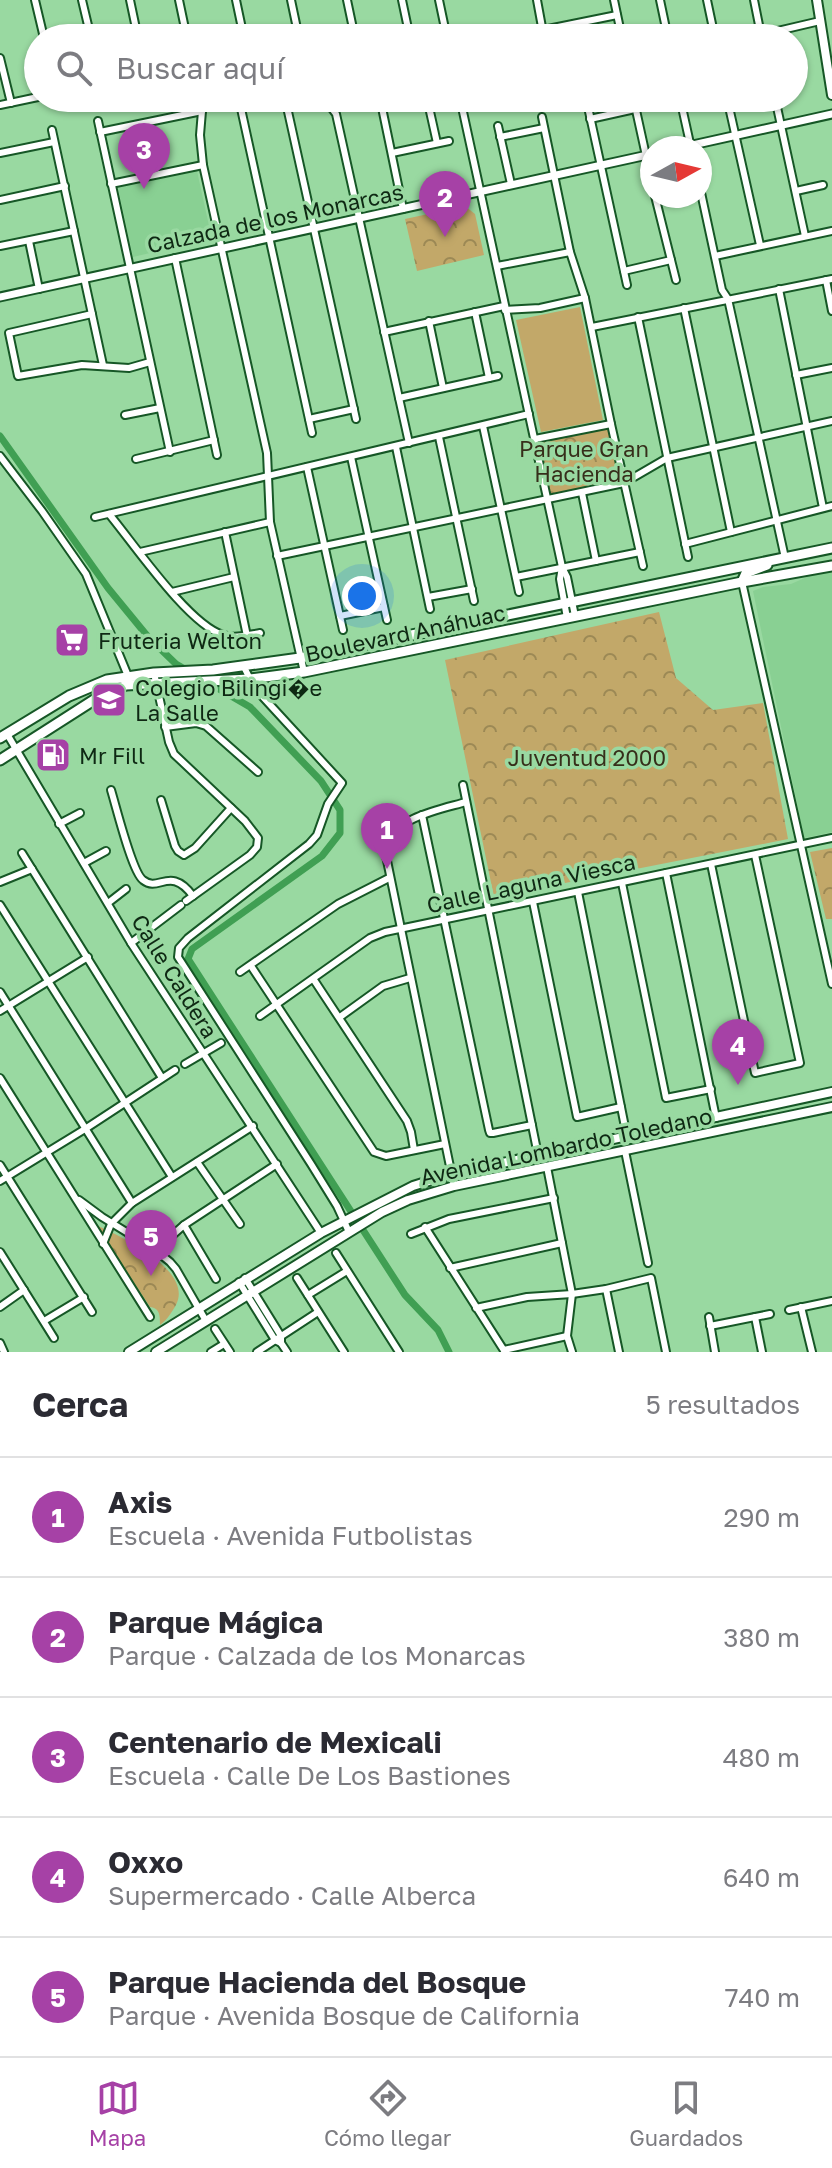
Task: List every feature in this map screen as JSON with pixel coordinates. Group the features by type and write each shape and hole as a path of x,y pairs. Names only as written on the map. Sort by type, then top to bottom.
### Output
{"main road":[{"path":"817,0 832,95"},
{"name":"Boulevard Anáhuac","path":"0,760 105,693 126,685 182,672 300,658 832,548"},
{"path":"742,582 746,573 785,558"},
{"name":"Boulevard Anáhuac","path":"3,736 84,688 128,676 199,681 304,672 832,566"},
{"name":"Avenida Lombardo Toledano","path":"129,1352 321,1233 413,1186 451,1174 832,1092"},
{"name":"Avenida Lombardo Toledano","path":"156,1352 351,1230 408,1200 454,1186 832,1107"},
{"path":"681,1139 684,1129 714,1118"},
{"path":"625,1151 644,1143 649,1139 650,1132"}],"street":[{"path":"35,0 41,24"},
{"path":"82,0 88,24"},
{"path":"130,0 135,24"},
{"path":"179,0 184,24"},
{"path":"236,0 241,24"},
{"path":"291,0 296,24"},
{"path":"347,0 352,24"},
{"path":"402,0 407,24"},
{"path":"439,0 444,24"},
{"path":"537,0 542,24"},
{"path":"614,0 619,24"},
{"path":"660,0 665,24"},
{"path":"707,0 712,24"},
{"path":"754,0 759,24"},
{"path":"582,24 617,15"},
{"path":"807,24 820,21"},
{"path":"0,58 11,103"},
{"path":"0,105 24,100"},
{"path":"100,132 197,112"},
{"path":"202,112 203,165 267,453 270,522 304,672"},
{"path":"242,112 312,433"},
{"path":"288,112 356,419"},
{"path":"334,112 409,443"},
{"path":"383,112 403,209"},
{"path":"430,112 437,143"},
{"path":"463,112 562,567 567,577 571,617"},
{"path":"589,112 627,285"},
{"path":"590,119 622,112"},
{"path":"636,112 643,136"},
{"path":"683,112 689,136"},
{"path":"730,112 760,245"},
{"path":"778,112 805,236"},
{"path":"712,141 832,114"},
{"path":"542,117 570,252 592,327 643,566"},
{"path":"98,121 170,452"},
{"path":"498,126 511,184"},
{"path":"500,137 544,128"},
{"path":"52,130 103,365"},
{"path":"392,153 449,141"},
{"path":"0,153 54,142"},
{"name":"Calzada de los Monarcas","path":"0,297 640,156"},
{"path":"111,184 203,165"},
{"path":"796,191 823,185"},
{"path":"0,200 65,186"},
{"path":"658,208 676,280"},
{"path":"704,208 722,290 728,299 785,558"},
{"path":"0,246 74,231"},
{"path":"715,256 832,231"},
{"path":"29,241 39,289"},
{"path":"497,266 570,252"},
{"path":"175,258 217,455"},
{"path":"624,271 671,260"},
{"path":"592,327 829,279 832,311"},
{"path":"779,289 823,508"},
{"path":"384,332 475,312 540,308 585,298"},
{"path":"684,308 731,532"},
{"path":"475,312 489,378"},
{"path":"92,314 9,333 18,376 82,365 129,368 150,362"},
{"path":"638,317 688,557"},
{"path":"429,321 443,388"},
{"path":"796,375 832,368"},
{"path":"399,398 498,376"},
{"path":"125,415 160,408"},
{"path":"309,419 354,409"},
{"path":"95,517 529,414"},
{"path":"277,556 624,483 667,458 832,421"},
{"path":"535,439 611,424"},
{"path":"483,426 519,592"},
{"path":"439,437 474,601"},
{"path":"136,459 214,440"},
{"path":"396,447 430,609"},
{"path":"0,456 78,561 97,598 128,676"},
{"path":"351,457 387,620"},
{"path":"307,467 343,630"},
{"path":"582,493 596,561"},
{"path":"685,544 832,506"},
{"path":"109,514 192,615 224,636 260,633"},
{"path":"140,552 270,522"},
{"path":"225,532 247,636"},
{"path":"516,577 640,552"},
{"path":"172,592 234,577"},
{"path":"742,582 832,984"},
{"path":"428,597 472,589"},
{"path":"340,616 384,607"},
{"path":"244,667 271,706 342,783 328,804 321,827 309,844 188,938 179,948 178,955 351,1230"},
{"path":"131,943 250,855 257,847 258,838 178,759 165,727 155,678"},
{"path":"165,727 196,723 206,726 258,772"},
{"name":"Calle Caldera","path":"3,736 16,751 131,943 321,1233"},
{"path":"463,785 538,1155"},
{"path":"111,790 140,878 147,883 179,881 193,896"},
{"path":"161,800 175,846 184,855 195,848 231,808"},
{"path":"454,1186 384,851 387,840 422,815 466,802"},
{"path":"59,824 80,813"},
{"path":"422,815 490,1133 532,1125"},
{"name":"Calle Laguna Viesca","path":"260,1016 370,938 399,928 832,838"},
{"path":"84,863 106,851"},
{"path":"22,853 162,1078"},
{"path":"711,864 755,1073 800,1063 755,855"},
{"path":"0,882 32,869"},
{"path":"666,873 711,1089 714,1118"},
{"path":"240,972 327,911 389,878"},
{"path":"622,883 666,1098 711,1089"},
{"path":"108,903 126,889"},
{"path":"578,892 627,1137"},
{"path":"533,902 577,1117 621,1107"},
{"path":"0,905 172,1177"},
{"path":"0,1011 88,957"},
{"path":"251,966 374,1152 386,1156 445,1144"},
{"path":"340,1017 383,986 410,978"},
{"path":"314,980 407,1121 414,1150"},
{"path":"0,992 132,1203"},
{"path":"185,1064 221,1043"},
{"path":"0,1181 175,1070"},
{"path":"0,1078 150,1317"},
{"path":"103,1244 111,1224 132,1203 253,1126"},
{"path":"625,1151 648,1263"},
{"path":"197,1162 240,1224"},
{"path":"167,1240 184,1225 277,1164"},
{"path":"0,1165 92,1312"},
{"path":"547,1167 572,1294 567,1336 572,1352"},
{"path":"73,1195 170,1262 206,1321"},
{"path":"411,1234 462,1216 554,1198"},
{"path":"184,1225 216,1279"},
{"path":"425,1227 505,1351 567,1336"},
{"path":"450,1268 562,1243"},
{"path":"0,1252 54,1338"},
{"path":"336,1253 399,1352"},
{"path":"308,1295 347,1271"},
{"path":"297,1278 344,1352"},
{"path":"476,1308 527,1297 606,1289 651,1278 666,1352"},
{"path":"242,1280 287,1352"},
{"path":"606,1289 619,1352"},
{"path":"0,1307 24,1290"},
{"path":"44,1321 84,1297"},
{"path":"789,1310 832,1301"},
{"path":"801,1307 812,1352"},
{"path":"257,1352 318,1312"},
{"path":"710,1326 770,1314"},
{"path":"709,1317 715,1352"},
{"path":"755,1317 762,1352"},
{"path":"215,1329 230,1352"},
{"path":"0,1343 4,1352"},
{"path":"211,1352 224,1344"}],"shaded area":[{"path":"197,171 211,235 209,239 133,257 118,188"},
{"path":"832,571 832,832 804,838 753,591 791,584 816,573"}],"green space":[{"path":"465,206 475,214 484,255 417,271 405,219"},
{"path":"580,307 603,420 541,432 516,320"},
{"name":"Parque Gran Hacienda","path":"608,427 621,481 549,497 538,442"},
{"name":"Juventud 2000","path":"659,612 676,678 713,710 763,703 788,839 494,897 445,660"},
{"path":"832,848 832,919 826,919 810,852"},
{"path":"96,1225 152,1256 174,1279 179,1292 176,1305 160,1325 158,1311 150,1307"}],"waterway":[{"path":"0,436 108,588 149,638 176,664 250,707 321,781 340,810 340,833 322,856 192,949 188,959 405,1295 438,1330 449,1352"}],"place":[{"name":"Centenario de Mexicali","path":"144,189"},
{"name":"Parque Mágica","path":"445,237"},
{"name":"Fruteria Welton","path":"72,640"},
{"name":"Colegio Bilingi�e La Salle","path":"109,700"},
{"name":"Mr Fill","path":"53,755"},
{"name":"Axis","path":"387,869"},
{"name":"Oxxo","path":"738,1085"},
{"name":"Parque Hacienda del Bosque","path":"151,1276"}]}
